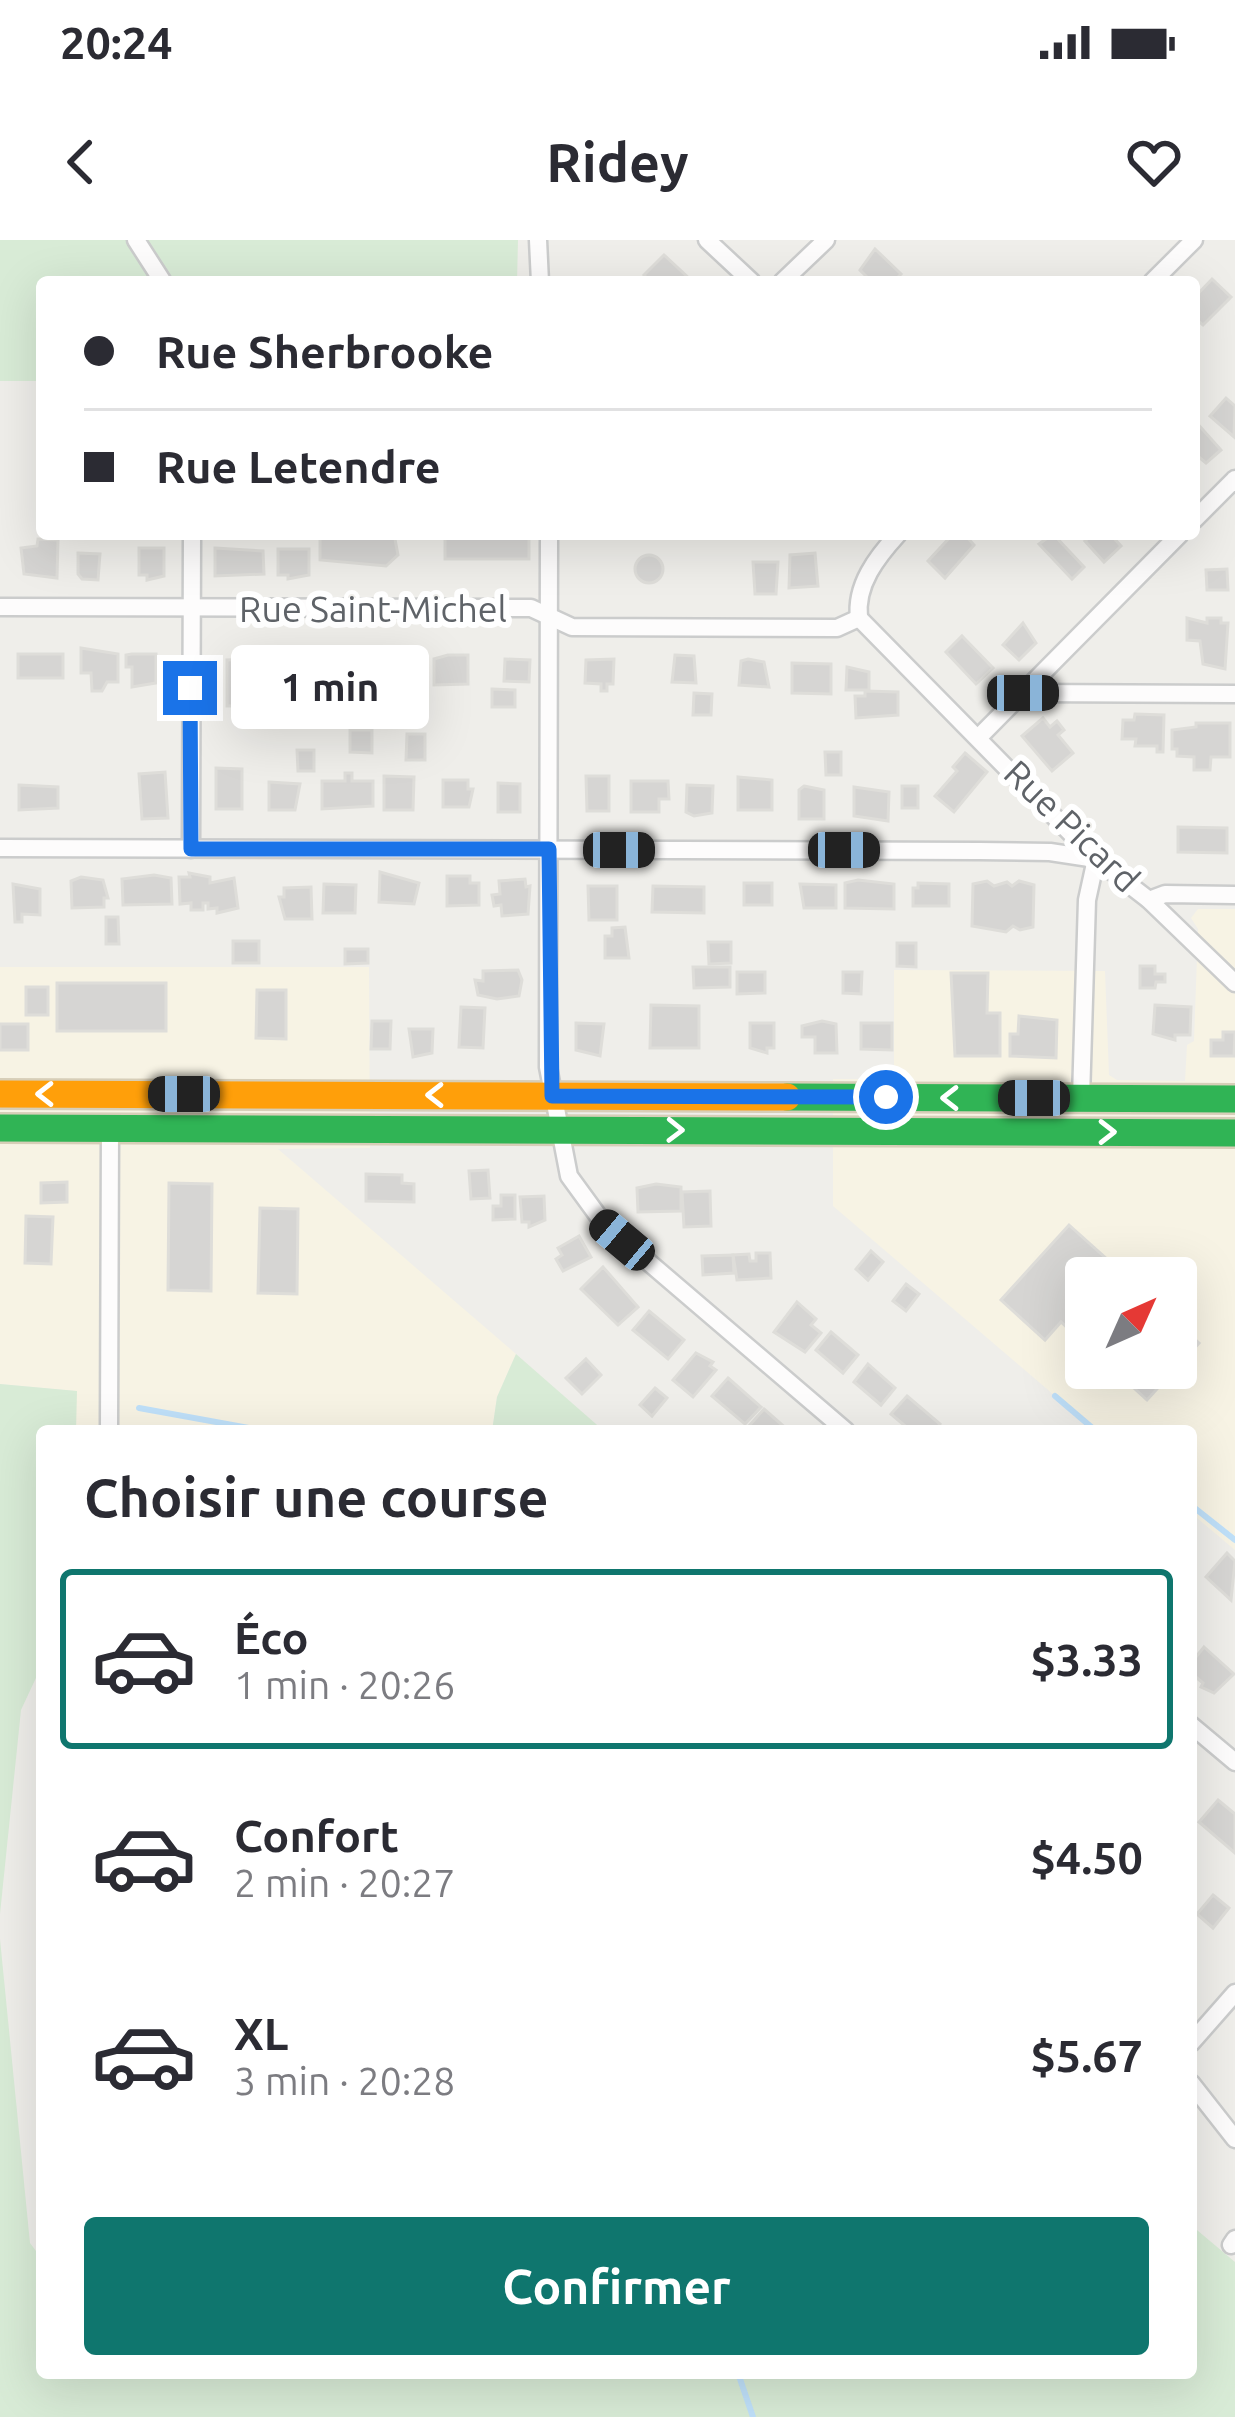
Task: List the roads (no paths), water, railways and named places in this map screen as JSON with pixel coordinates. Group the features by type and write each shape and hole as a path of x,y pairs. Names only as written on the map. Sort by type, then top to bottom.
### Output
{"main road":[{"path":"0,1094 1235,1099"},
{"path":"0,1128 1235,1133"}],"street":[{"path":"136,240 159,276"},
{"path":"538,240 539,276"},
{"path":"707,240 746,276"},
{"path":"788,276 826,240"},
{"path":"1158,276 1194,240"},
{"path":"1200,514 1235,478"},
{"path":"1216,498 1235,498"},
{"path":"191,849 192,540"},
{"path":"549,540 552,1096 572,1182 597,1218 839,1425"},
{"path":"860,618 858,601 868,575 894,540"},
{"path":"980,736 1174,540"},
{"name":"Rue Saint-Michel","path":"0,607 531,608 572,627 837,628 860,618"},
{"name":"Rue Picard","path":"860,618 1096,859 1149,900 1235,983"},
{"path":"1023,693 1235,694"},
{"path":"0,848 1010,851 1096,859 1087,900 1081,1098"},
{"path":"1149,900 1166,894 1235,895"},
{"path":"110,1128 110,1425"},
{"path":"1197,1730 1235,1762"},
{"path":"1197,2037 1235,1993"},
{"path":"1197,2091 1235,2139"}],"waterway":[{"path":"1055,1396 1089,1425"},
{"path":"139,1408 233,1425"},
{"path":"1197,1510 1235,1540"},
{"path":"740,2379 753,2417"}]}
